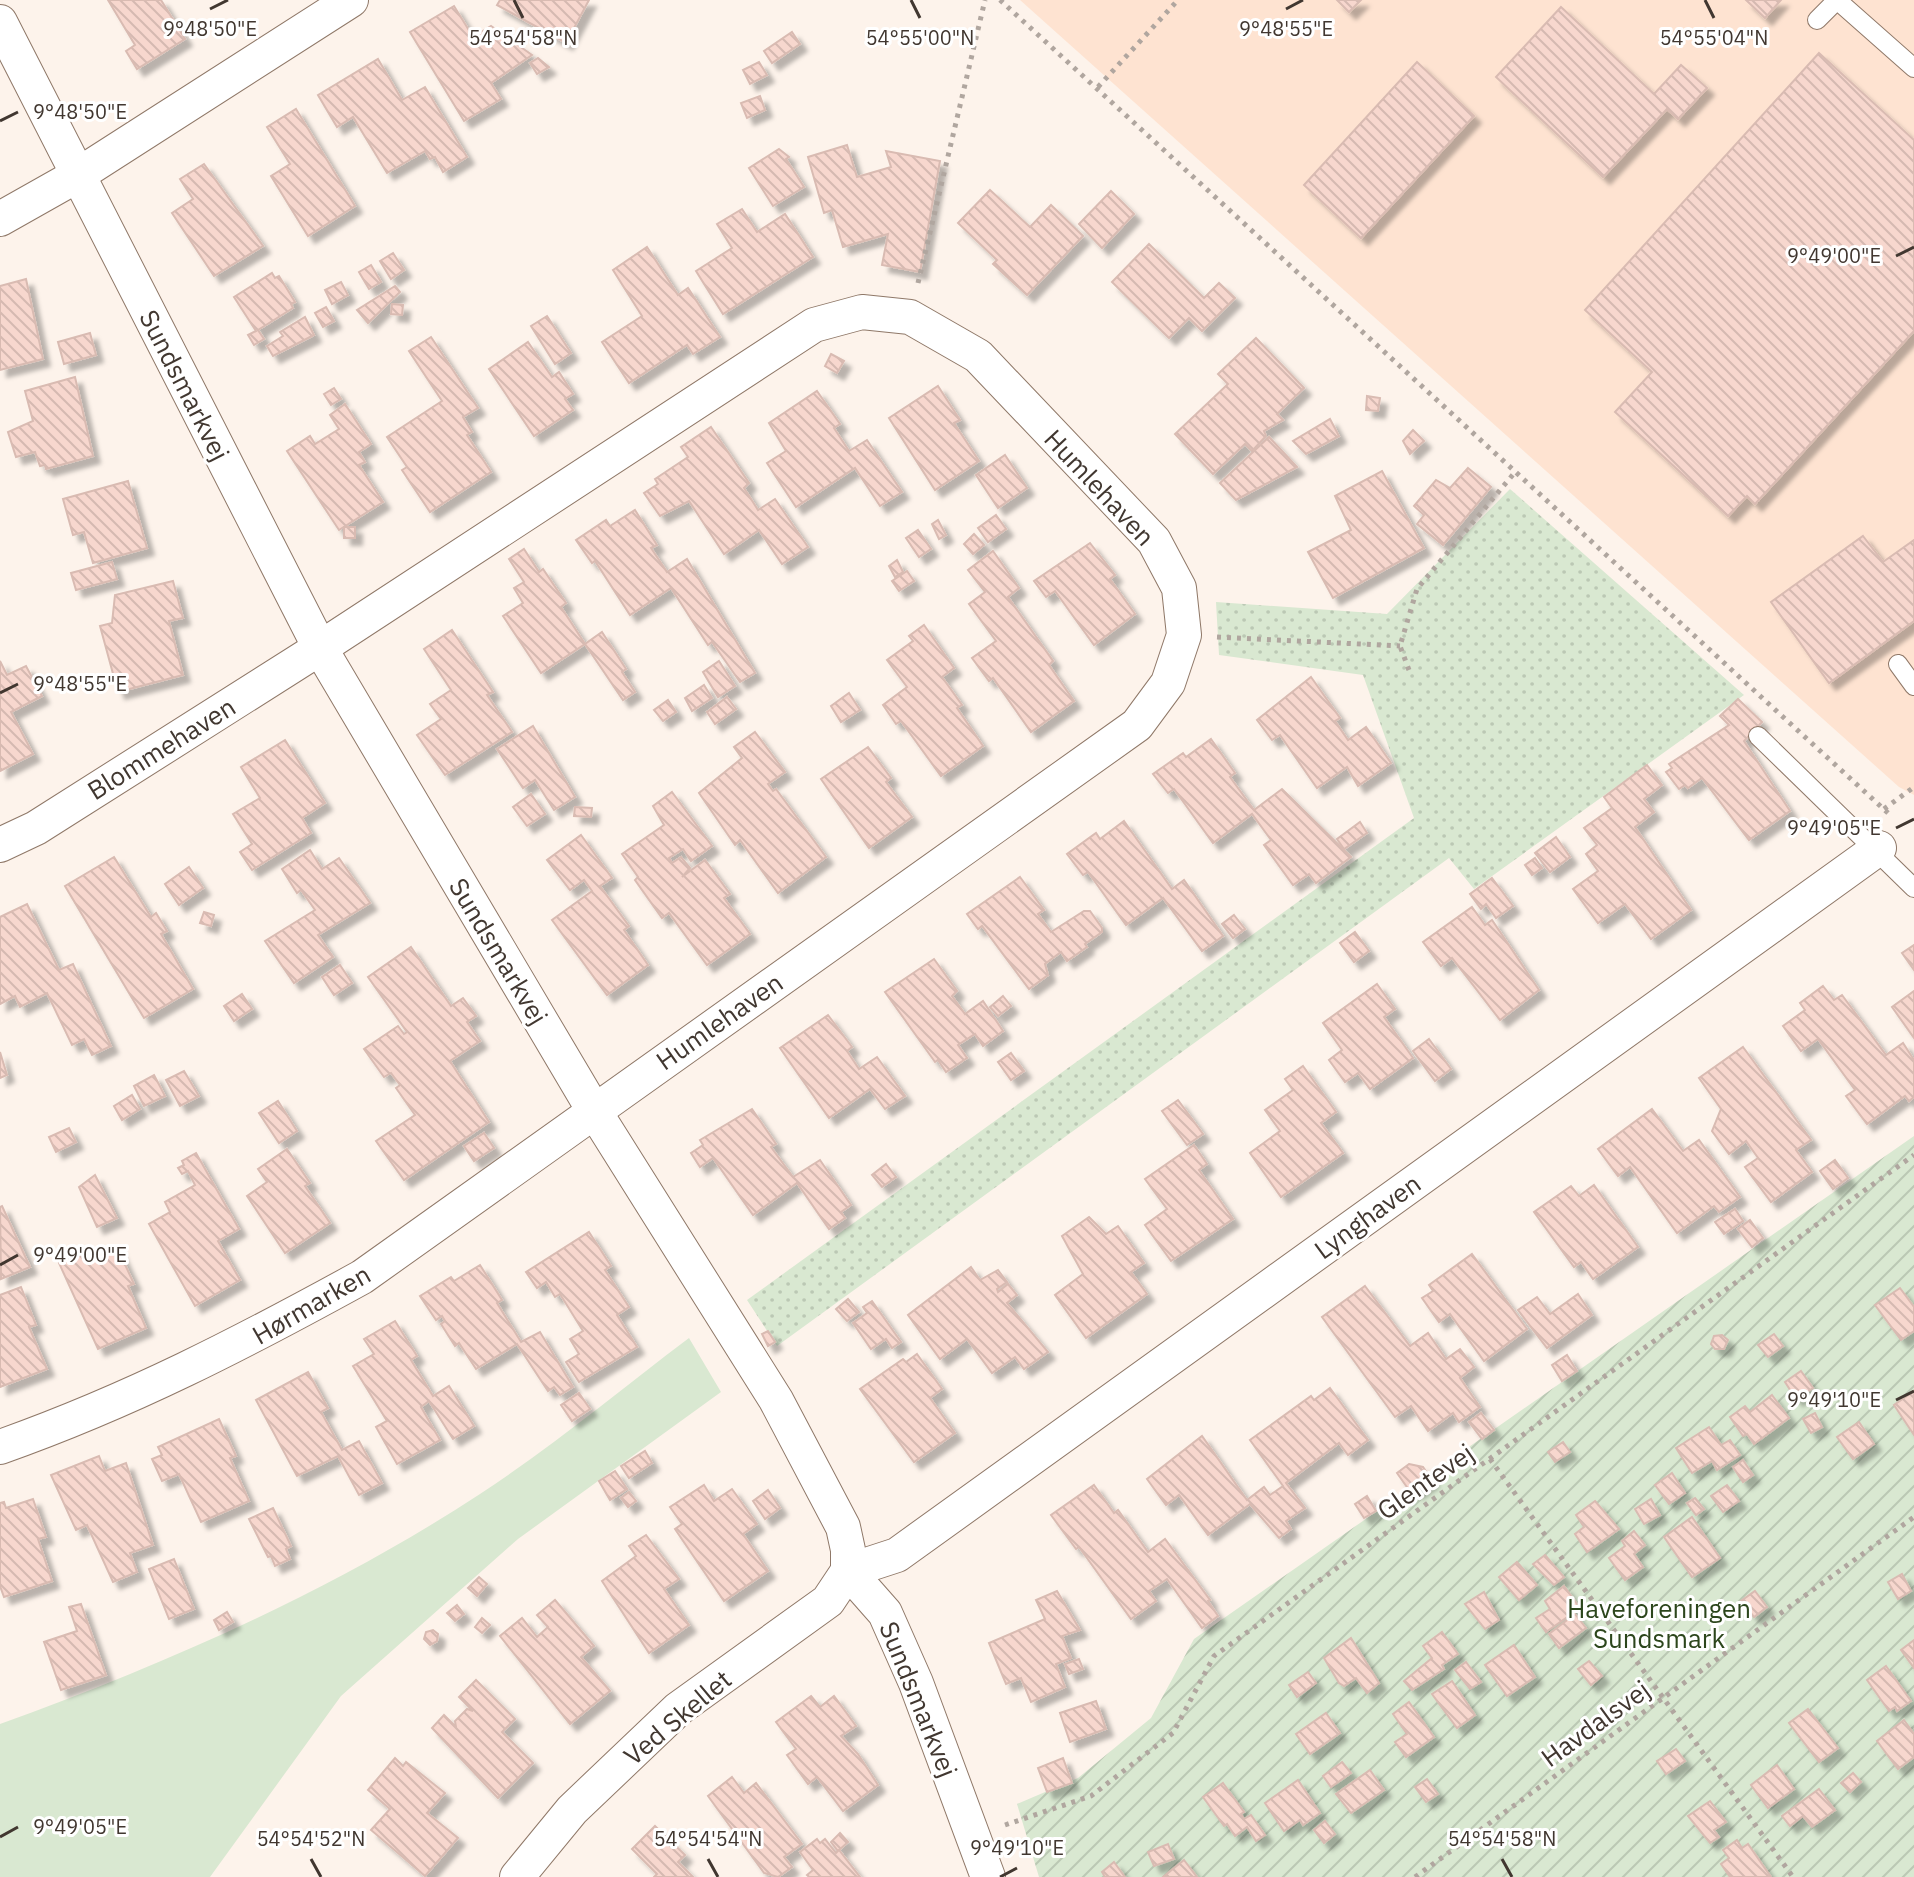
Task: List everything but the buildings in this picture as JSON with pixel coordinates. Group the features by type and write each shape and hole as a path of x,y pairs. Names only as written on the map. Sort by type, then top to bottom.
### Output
{"street":[{"path":"0,219 78,175 351,0"},
{"name":"Sundsmarkvej","path":"0,22 320,648 593,1109 776,1400 843,1527 848,1571 885,1613 988,1877"},
{"name":"Humlehaven","path":"320,648 814,325 862,312 910,317 978,356 1154,541 1179,588 1184,635 1168,683 1137,725 593,1109"},
{"name":"Blommehaven","path":"0,845 36,828 320,648"},
{"name":"Lynghaven","path":"848,1571 897,1555 1883,839"},
{"name":"Hørmarken","path":"0,1447 80,1419 224,1354 362,1277 593,1109"},
{"name":"Ved Skellet","path":"517,1877 572,1810 678,1709 828,1601 848,1571"}],"lane":[{"path":"1817,20 1837,0 1914,68"},
{"path":"1898,664 1914,686"},
{"path":"1758,736 1883,839 1914,888"}],"path":[{"path":"910,317 985,0"},
{"path":"1000,0 1516,471 1883,839"},
{"path":"1098,87 1178,0"},
{"path":"1409,670 1400,646 1417,589 1516,471"},
{"path":"1184,635 1400,646"},
{"name":"Glentevej","path":"974,1836 1091,1796 1173,1733 1214,1656 1914,1155"},
{"path":"1490,1459 1793,1877"},
{"name":"Havdalsvej","path":"1415,1877 1914,1517"}],"shaded area":[{"path":"1020,0 1914,0 1914,795 1899,787"}],"green space":[{"path":"1510,489 1744,695 1474,889 1449,858 777,1346 747,1300 1414,818 1363,675 1219,655 1216,602 1387,614"},
{"name":"Haveforeningen Sundsmark","path":"1914,1136 1914,1877 1039,1877 1017,1804 1078,1778 1151,1718 1194,1639"},
{"path":"689,1338 721,1392 518,1539 341,1696 210,1877 0,1877 0,1724 124,1676 247,1623 366,1562 507,1476"}]}
